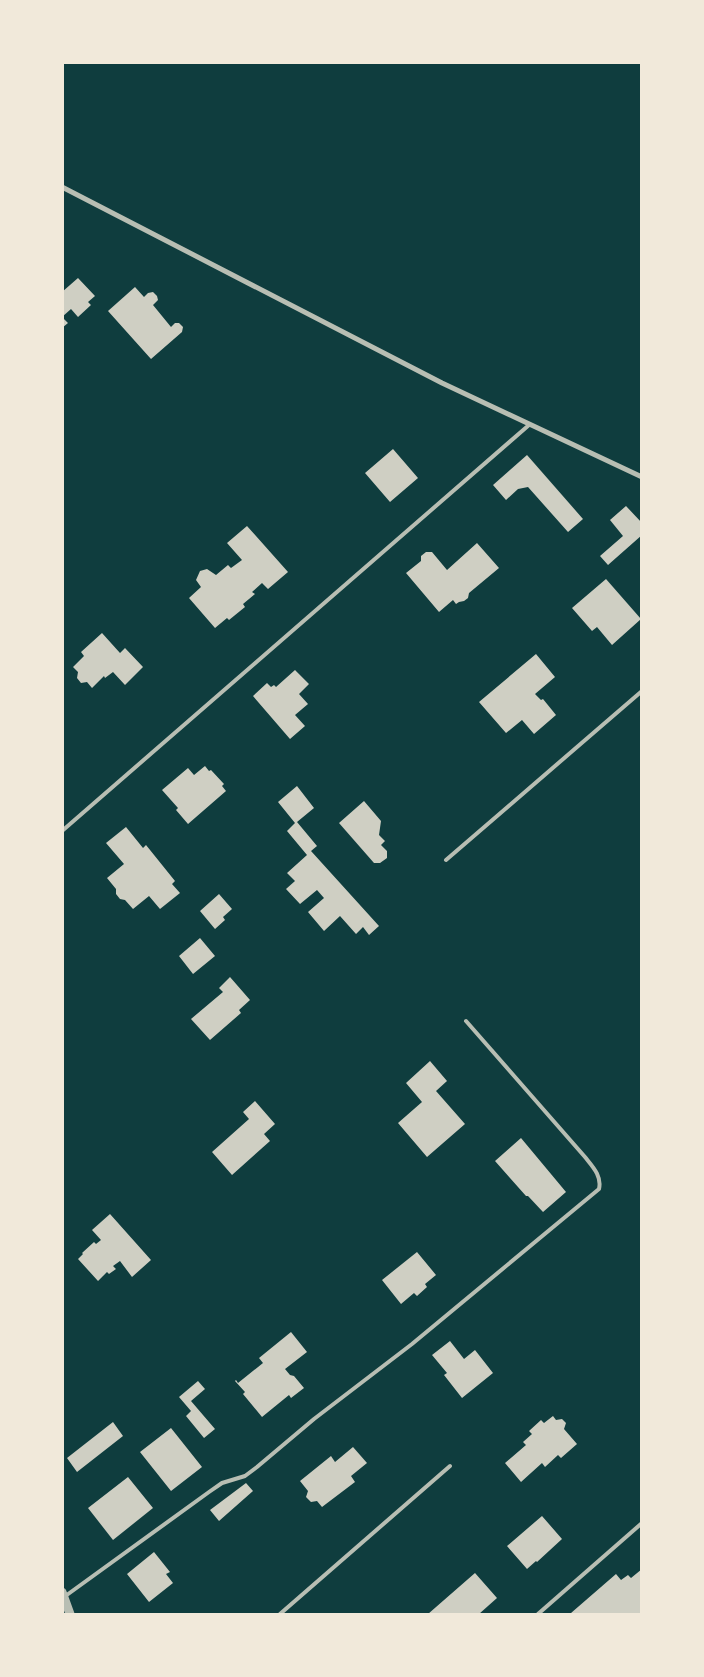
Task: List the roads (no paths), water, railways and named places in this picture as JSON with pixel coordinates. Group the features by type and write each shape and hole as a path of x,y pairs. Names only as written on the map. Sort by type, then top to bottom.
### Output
{"street":[{"path":"62,187 442,383 642,477"},
{"path":"63,1595 70,1614"}],"lane":[{"path":"62,831 529,425"},
{"path":"446,860 642,692"},
{"path":"63,1595 209,1492 222,1484 245,1476 257,1467 321,1414 427,1332 599,1189 601,1182 596,1171 466,1021"},
{"path":"280,1614 450,1466"},
{"path":"538,1614 642,1523"}]}
